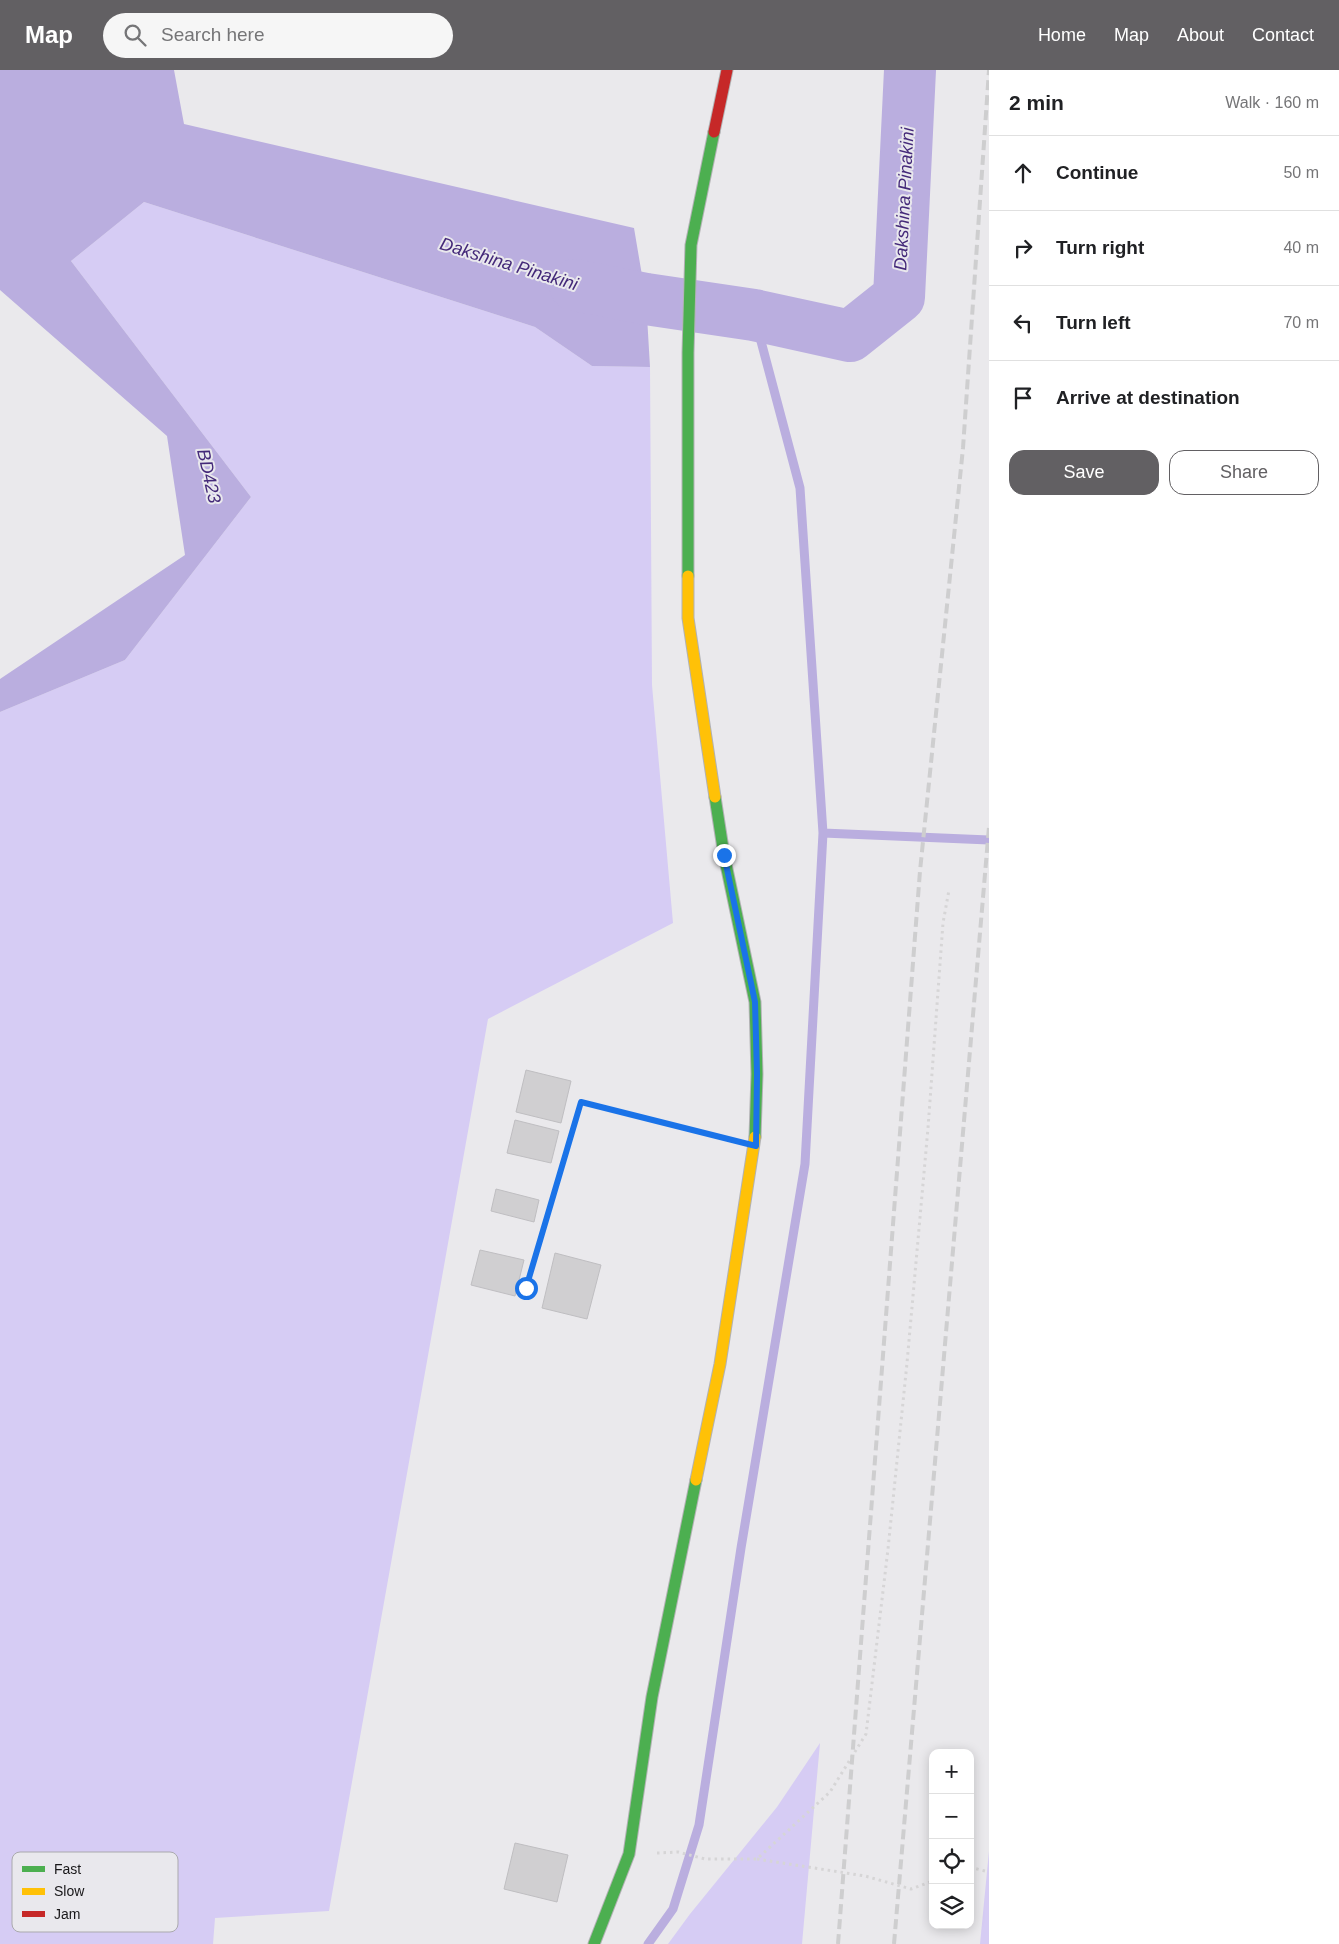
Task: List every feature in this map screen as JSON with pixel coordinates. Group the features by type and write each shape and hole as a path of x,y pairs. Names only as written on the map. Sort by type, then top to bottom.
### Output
{"street":[{"path":"594,1944 629,1854 652,1697 720,1364 756,1146 755,1002 724,855 688,618 688,353 691,245 727,70"}],"path":[{"path":"757,1859 830,1792 866,1734 888,1549 907,1363 928,1128 943,923 949,890"},
{"path":"526,1288 581,1102 756,1146"},
{"path":"678,1852 705,1859 757,1859 865,1876 911,1889 929,1882"},
{"path":"974,1868 989,1872"}],"shaded area":[{"path":"144,202 535,327 592,366 650,367 652,685 673,923 488,1019 329,1911 215,1918 213,1944 0,1944 0,712 125,660 251,497 71,261"},
{"path":"820,1743 802,1944 668,1944 777,1807"},
{"path":"989,1851 989,1944 980,1944"}],"water":[{"name":"BD423","path":"0,70 174,70 184,124 634,228 646,299 650,367 592,366 535,327 144,202 71,261 251,497 125,660 0,712 0,679 185,555 167,436 0,290"}],"building":[{"path":"526,1070 571,1081 561,1123 516,1112"},
{"path":"515,1120 559,1131 551,1163 507,1153"},
{"path":"496,1189 539,1200 534,1222 491,1211"},
{"path":"480,1250 524,1260 515,1296 471,1285"},
{"path":"555,1253 601,1265 587,1319 542,1308"},
{"path":"515,1843 568,1855 557,1902 504,1889"}],"waterway":[{"name":"Dakshina Pinakini","path":"575,285 646,299 754,315 850,336 899,297 910,70"},
{"path":"754,315 800,488 823,833"},
{"path":"648,1944 673,1909 699,1825 741,1548 805,1164 823,833 989,840"}],"railway":[{"path":"838,1944 920,871 963,448 989,70"},
{"path":"894,1944 989,827"}],"traffic: fast":[{"path":"688,576 688,353 691,245 714,132"},
{"path":"715,797 724,855 755,1002 757,1074 755,1137"},
{"path":"594,1944 629,1854 652,1697 696,1480"}],"traffic: slow":[{"path":"688,576 688,618 715,797"},
{"path":"696,1480 720,1364 755,1137"}],"traffic: jam":[{"path":"714,132 727,70"}],"route":[{"path":"526,1288 581,1102 756,1146 755,1002 724,855"}]}
